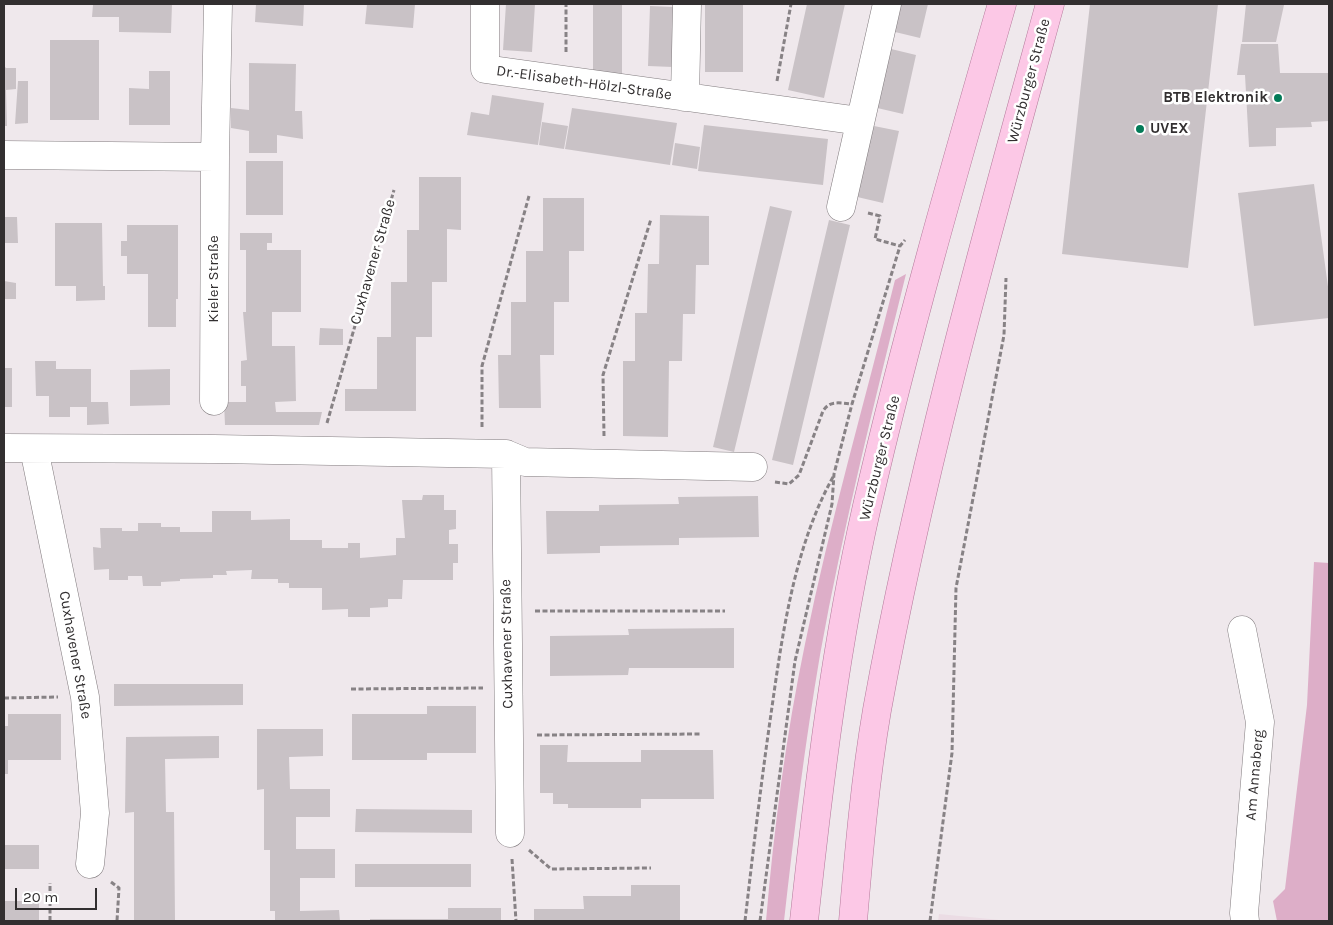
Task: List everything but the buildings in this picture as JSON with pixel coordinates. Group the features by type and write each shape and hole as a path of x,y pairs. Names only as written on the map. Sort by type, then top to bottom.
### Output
{"main road":[{"name":"Würzburger Straße","path":"804,921 818,795 846,610 867,506 932,253 1002,4"},
{"name":"Würzburger Straße","path":"853,921 862,824 876,722 900,595 986,238 1050,4"}],"street":[{"name":"Kieler Straße","path":"214,401 218,4"},
{"name":"Dr.-Elisabeth-Hölzl-Straße","path":"485,4 485,69 685,97 687,4"},
{"path":"842,207 887,4"},
{"path":"685,97 860,121"},
{"path":"4,155 215,157"},
{"path":"4,448 319,450 494,454 525,462 753,467"},
{"name":"Cuxhavener Straße","path":"34,449 85,697 95,813 90,864"},
{"name":"Cuxhavener Straße","path":"494,454 507,611 510,833"},
{"name":"Am Annaberg","path":"1242,630 1260,722 1244,913 1245,921"}],"path":[{"path":"565,80 566,4"},
{"path":"773,109 790,4"},
{"name":"Cuxhavener Straße","path":"319,450 394,190"},
{"path":"494,454 482,366 529,196"},
{"path":"842,207 880,216 875,239 900,246"},
{"path":"605,464 603,375 651,219"},
{"path":"760,921 795,661 832,504 834,474 852,404 900,246 906,239"},
{"path":"930,921 952,753 956,588 1004,335 1007,271"},
{"path":"753,467 768,481 789,484 795,480 822,411 828,404 834,402 852,404"},
{"path":"745,921 757,815 783,634 791,596 819,502 834,474"},
{"path":"507,611 726,612"},
{"path":"351,689 508,688"},
{"path":"4,698 85,697"},
{"path":"508,735 701,734"},
{"path":"510,833 551,869 651,868"},
{"path":"510,833 516,921"},
{"path":"90,864 118,888 118,921"},
{"path":"50,883 50,921"}],"shaded area":[{"path":"906,274 860,464 829,607 805,754 784,921 766,921 786,747 815,598 895,280"},
{"path":"1314,562 1329,563 1329,921 1277,921 1273,901 1285,889 1307,705"},
{"path":"939,914 1010,921 938,921"}],"place":[{"name":"BTB Elektronik","path":"1278,98"},
{"name":"UVEX","path":"1140,129"}]}
